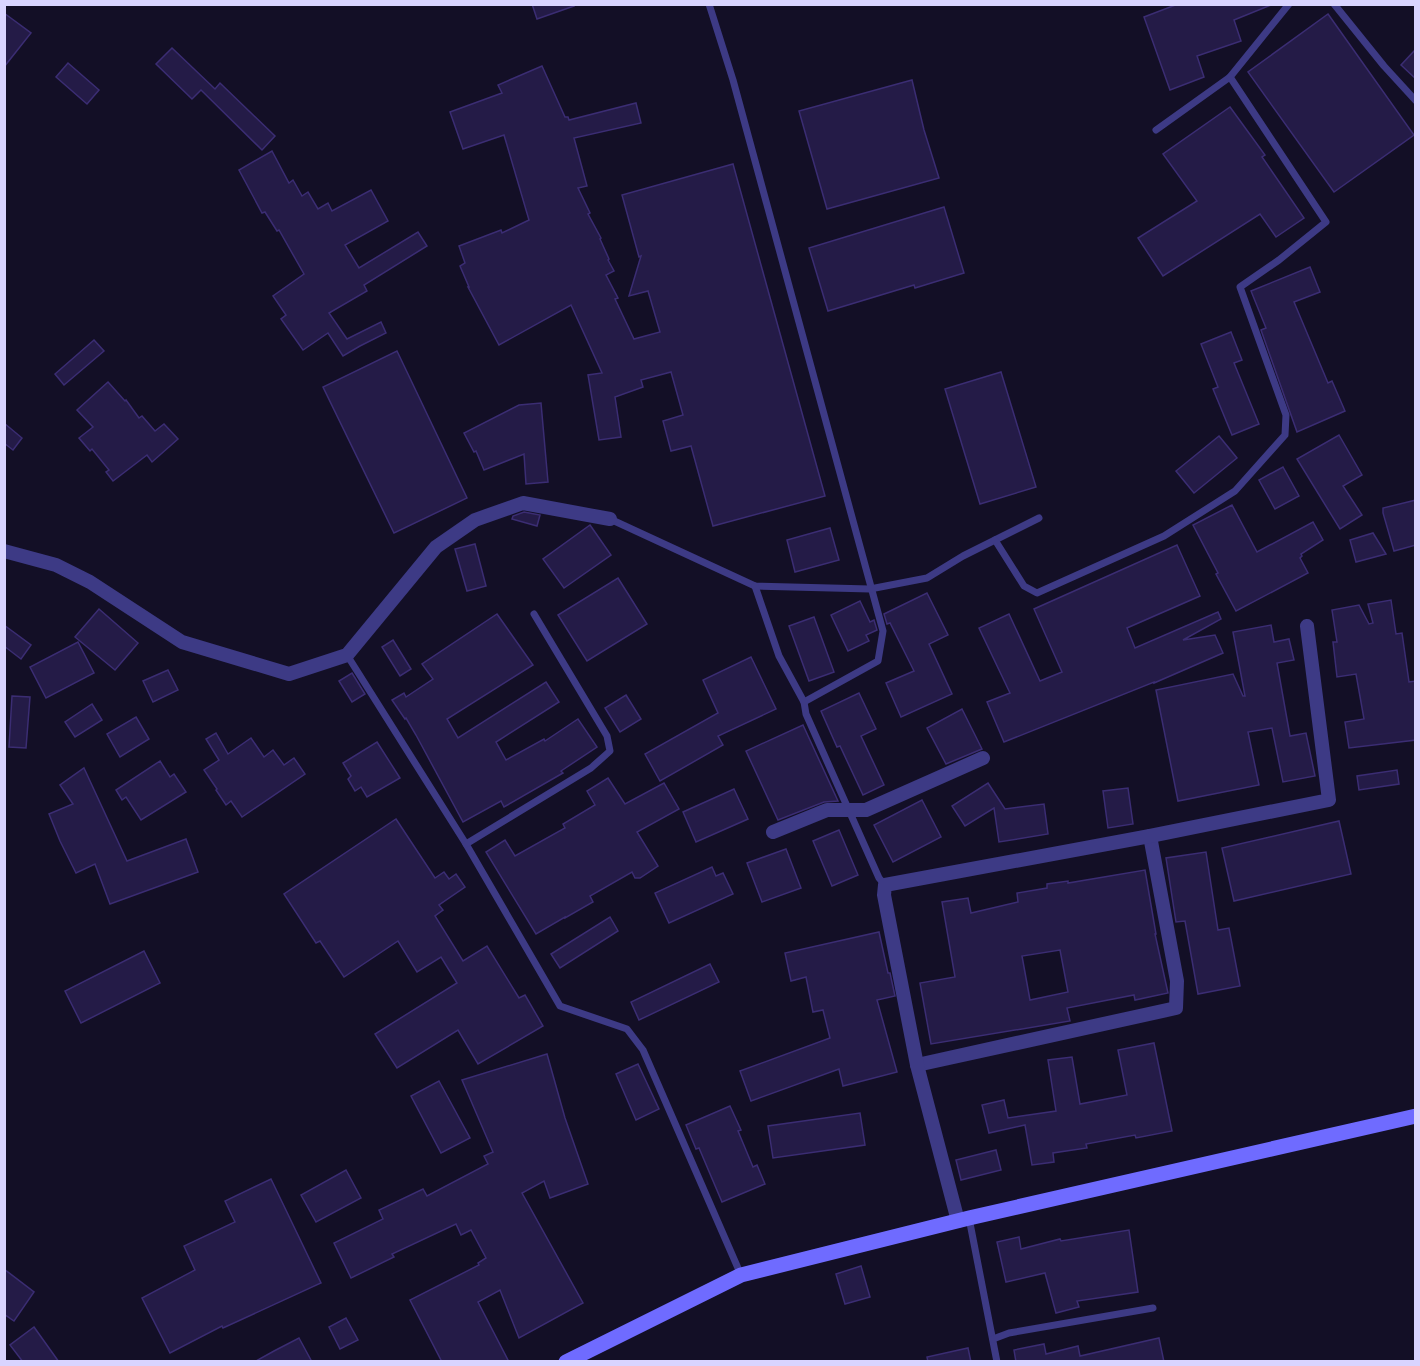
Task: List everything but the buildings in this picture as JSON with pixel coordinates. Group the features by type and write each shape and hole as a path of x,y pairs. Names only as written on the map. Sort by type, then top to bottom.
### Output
{"street":[{"path":"4,551 56,565 90,582 182,642 289,674 347,655 436,546 475,520 523,503 610,519"},
{"path":"964,1219 917,1065 884,895 885,885 1329,800 1307,626"},
{"path":"773,832 826,810 866,810 983,758"},
{"path":"917,1065 1176,1008 1178,981 1150,836"},
{"path":"566,1362 741,1275 964,1219 1416,1116"}],"lane":[{"path":"709,4 733,80 883,632 878,660 804,702"},
{"path":"1156,130 1230,77 1289,4"},
{"path":"1334,4 1416,101"},
{"path":"995,540 1024,586 1037,592 1164,536 1235,491 1285,435 1286,416 1240,287 1279,260 1326,222 1230,77"},
{"path":"610,519 755,586 870,589 927,578 963,556 1039,518"},
{"path":"755,586 779,656 804,702 806,714 848,810 879,878 885,885"},
{"path":"466,844 591,768 610,751 607,736 534,614"},
{"path":"347,655 466,844 560,1006 627,1029 643,1050 741,1275"},
{"path":"964,1219 998,1362"},
{"path":"993,1339 1009,1333 1154,1308"}]}
